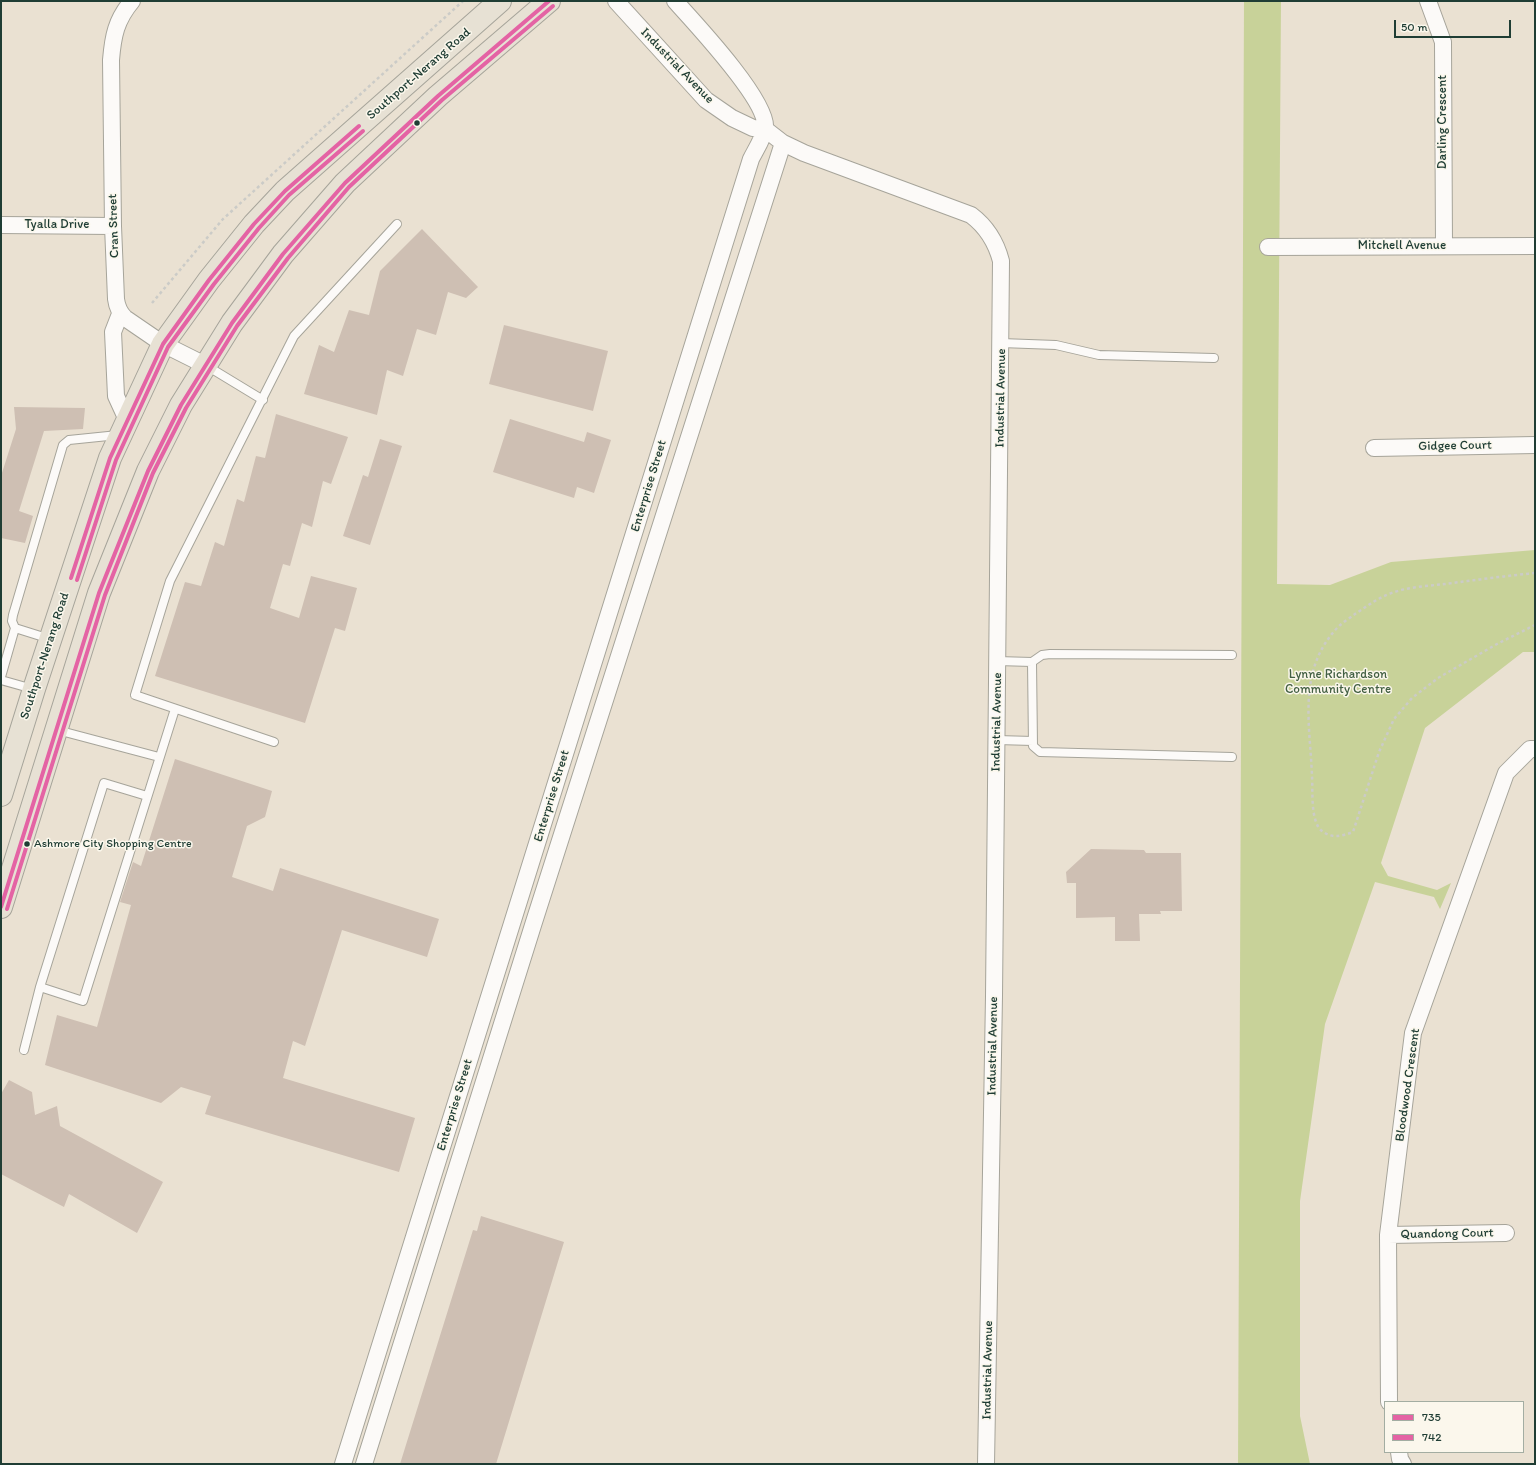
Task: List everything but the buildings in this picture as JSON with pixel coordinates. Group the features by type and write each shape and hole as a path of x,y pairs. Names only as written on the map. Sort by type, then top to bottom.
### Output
{"main road":[{"name":"Southport-Nerang Road","path":"1,795 4,771 34,689 110,458 163,344 219,267 254,224 285,191 500,1"},
{"path":"1,907 99,592 148,471 181,405 205,365 232,323 283,254 345,183 438,96 549,1"}],"street":[{"name":"Cran Street","path":"120,314 116,299 113,226 111,60 113,38 124,12 132,1"},
{"name":"Industrial Avenue","path":"616,1 706,100 732,118 753,128 765,129 783,143 804,153 963,211 979,221 987,230 993,240 1001,261 998,661 986,1464"},
{"path":"675,1 734,68 759,108 765,120 765,129"},
{"name":"Darling Crescent","path":"1428,1 1443,42 1444,246"},
{"name":"Enterprise Street","path":"343,1464 751,159 765,129"},
{"name":"Enterprise Street","path":"364,1464 534,922 783,143"},
{"name":"Tyalla Drive","path":"1,225 113,226"},
{"name":"Mitchell Avenue","path":"1268,247 1535,246"},
{"path":"124,428 116,396 113,332 120,314 163,344 205,365"},
{"name":"Gidgee Court","path":"1374,448 1535,445"},
{"name":"Bloodwood Crescent","path":"1389,1401 1388,1235 1413,1033 1506,773 1530,749 1535,749"},
{"name":"Quandong Court","path":"1388,1235 1506,1233"},
{"path":"1398,1453 1403,1464"}],"lane":[{"path":"274,742 135,695 170,581 294,336 397,224"},
{"path":"1001,343 1056,345 1099,355 1214,358"},
{"path":"205,365 262,400"},
{"path":"34,689 1,679 15,628 12,621 13,615 63,446 69,440 124,428"},
{"path":"15,628 50,639"},
{"path":"998,661 1032,662 1042,655 1050,654 1232,655"},
{"path":"1032,662 1033,746 1040,752 1232,757"},
{"path":"40,987 83,1001 175,709"},
{"path":"57,730 159,757"},
{"path":"996,740 1033,741"},
{"path":"24,1050 40,987 104,783 147,796"}],"path":[{"path":"1535,573 1412,588 1389,594 1371,603 1338,626 1321,650 1311,673 1308,701 1314,818 1320,830 1330,836 1341,836 1353,832 1379,752 1394,719 1412,698 1438,678 1497,644 1535,625"}],"green space":[{"name":"Lynne Richardson Community Centre","path":"1244,1 1281,1 1277,584 1330,585 1391,562 1535,550 1535,652 1523,652 1425,728 1381,863 1388,876 1437,890 1451,883 1440,909 1434,897 1375,882 1325,1024 1300,1201 1300,1416 1310,1464 1238,1464"}],"transit line":[{"name":"735","path":"1,907 99,593 148,471 181,405 232,323 283,254 345,183 438,96 549,1"},
{"name":"742","path":"7,909 105,595 153,473 186,408 237,326 288,258 349,187 442,100 553,6"},
{"name":"735","path":"71,578 110,458 163,344 209,280 254,224 285,191 359,126"},
{"name":"742","path":"77,580 116,460 168,347 214,284 259,228 289,195 363,131"}],"place":[{"name":"Ashmore City Shopping Centre","path":"27,844"}]}
